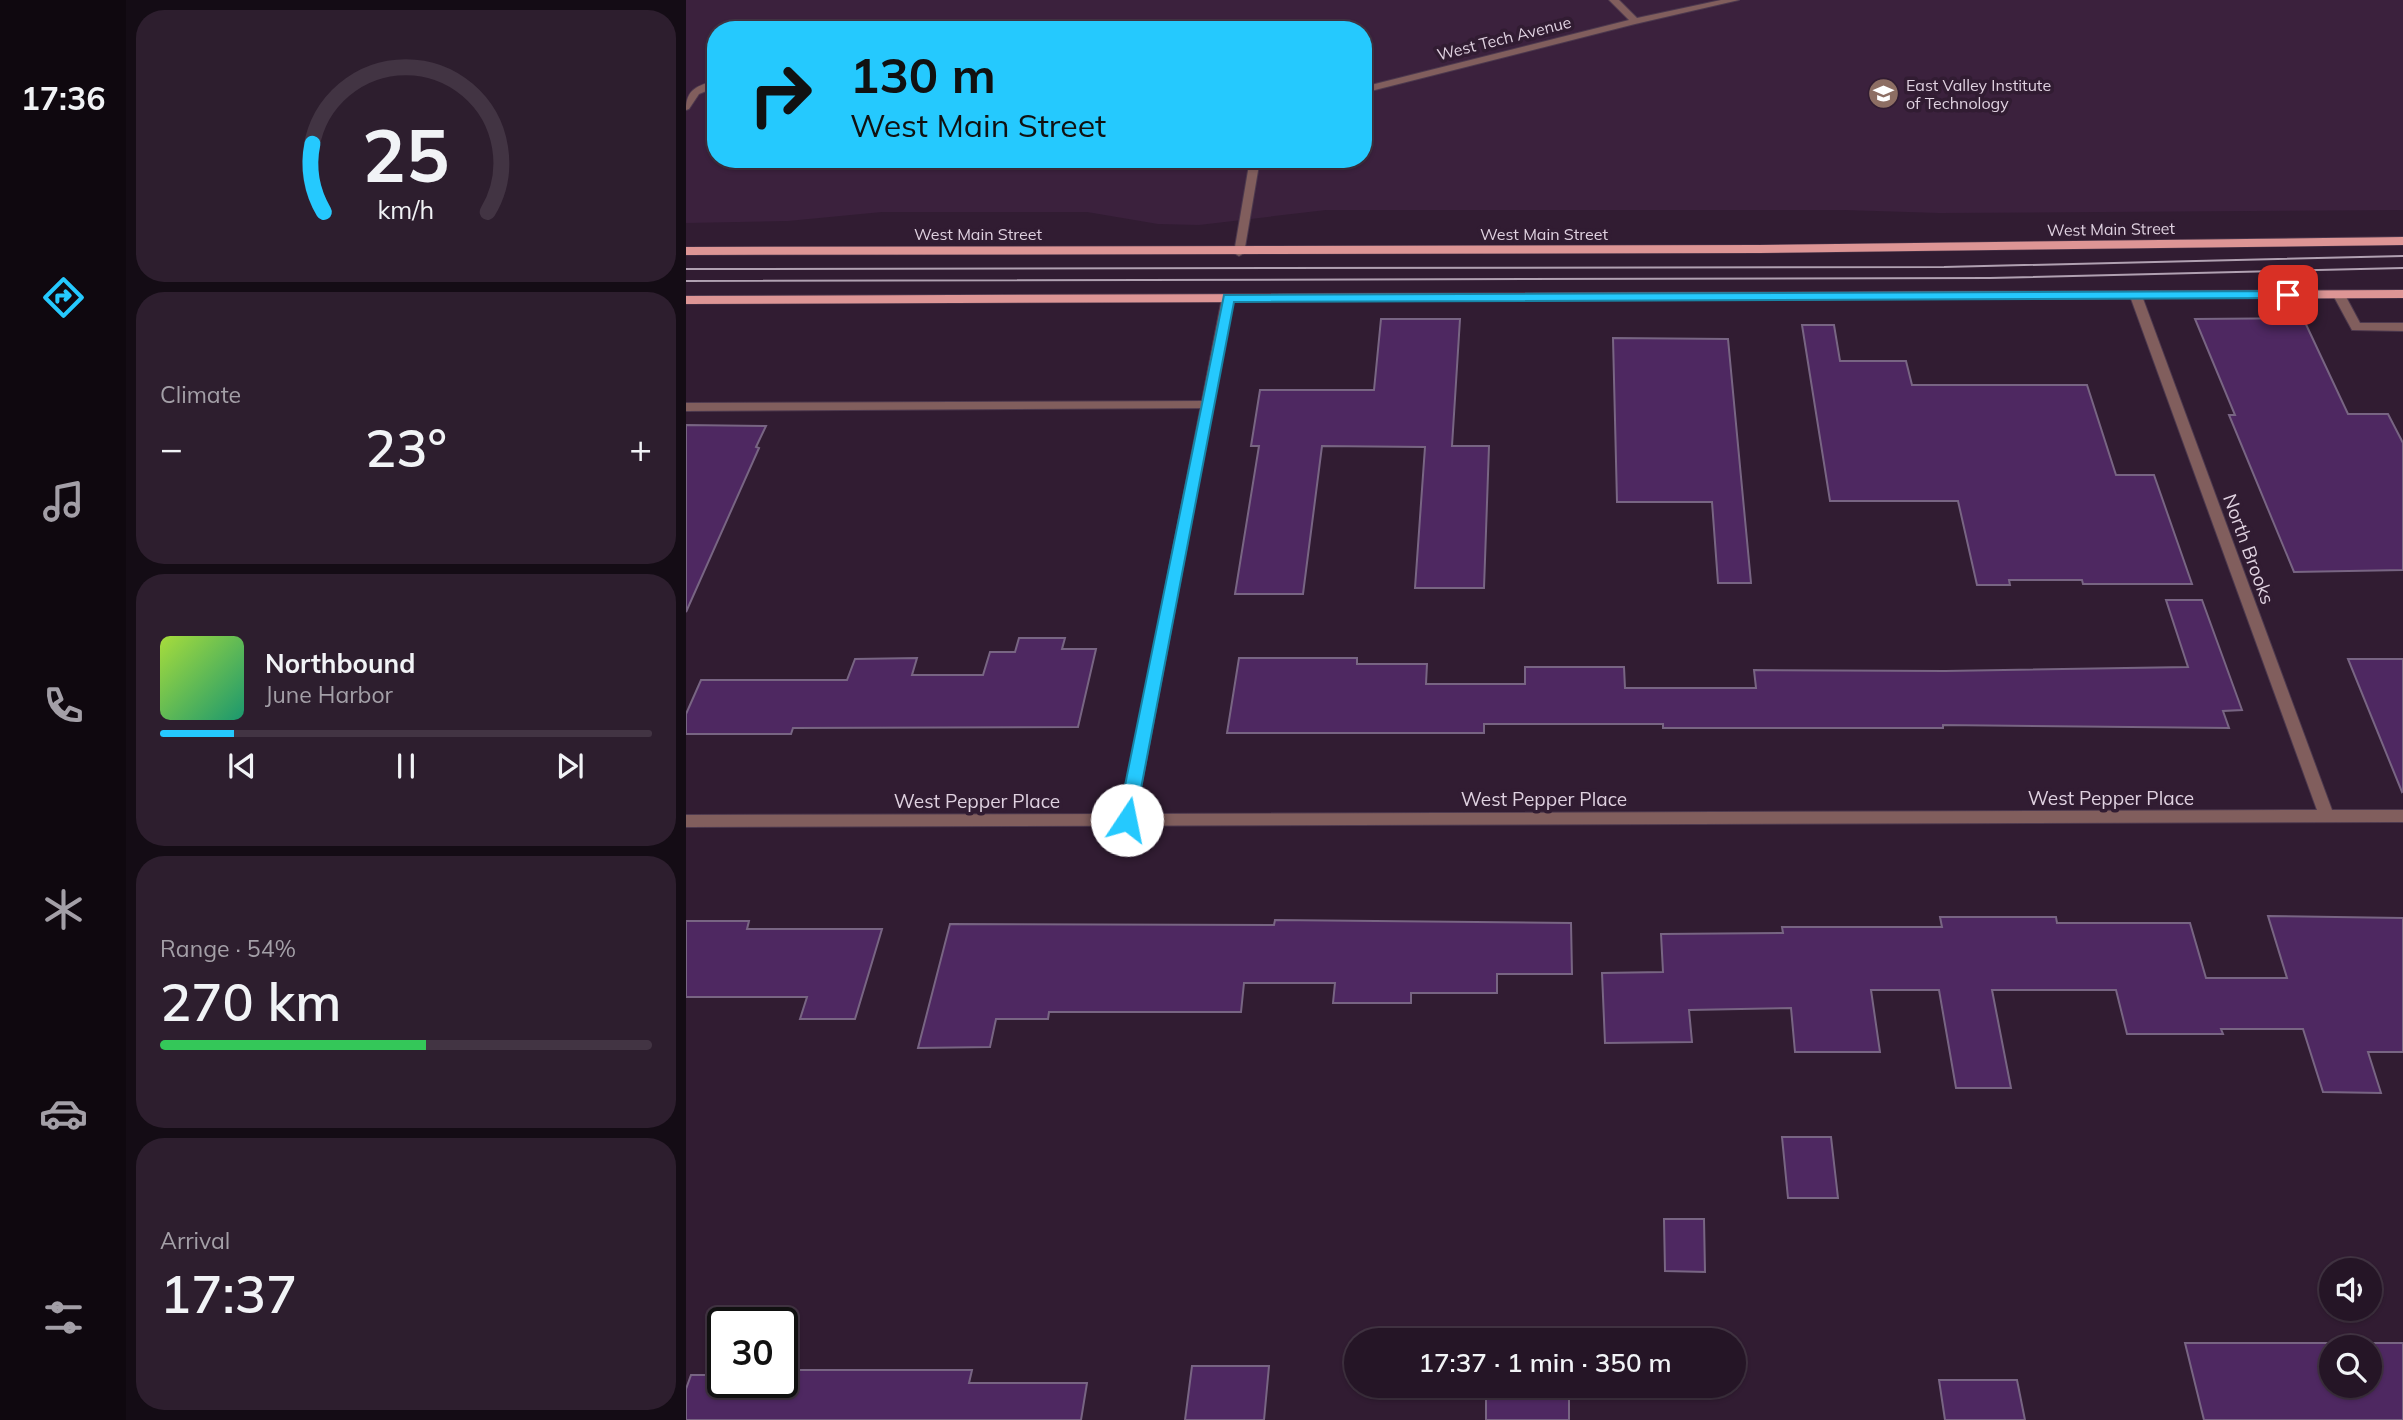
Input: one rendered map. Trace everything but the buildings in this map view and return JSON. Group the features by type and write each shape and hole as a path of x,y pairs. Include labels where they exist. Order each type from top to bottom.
{"main road":[{"name":"West Main Street","path":"686,251 1239,253 1918,250 2403,241"},
{"path":"686,300 2403,295"}],"street":[{"path":"1614,0 1635,21"},
{"name":"West Tech Avenue","path":"1372,88 1635,21 1734,0"},
{"path":"686,107 695,92 707,87"},
{"path":"1239,253 1253,168"},
{"path":"2339,295 2356,327 2403,327"},
{"name":"North Brooks","path":"2136,296 2327,817"},
{"path":"1127,820 1228,298"},
{"path":"686,407 1207,405"},
{"name":"West Pepper Place","path":"686,821 2403,816"}],"shaded area":[{"name":"East Valley Institute of Technology","path":"686,0 2403,0 2403,210 1939,213 1844,210 1326,210 1199,225 1158,224 1087,212 882,212 788,221 686,223"}],"tram line":[{"path":"686,269 1944,267 2403,256"},
{"path":"686,281 1990,278 2403,268"}],"place":[{"name":"East Valley Institute of Technology","path":"1883,94"}],"route":[{"path":"1127,820 1228,298 2288,295"}]}
